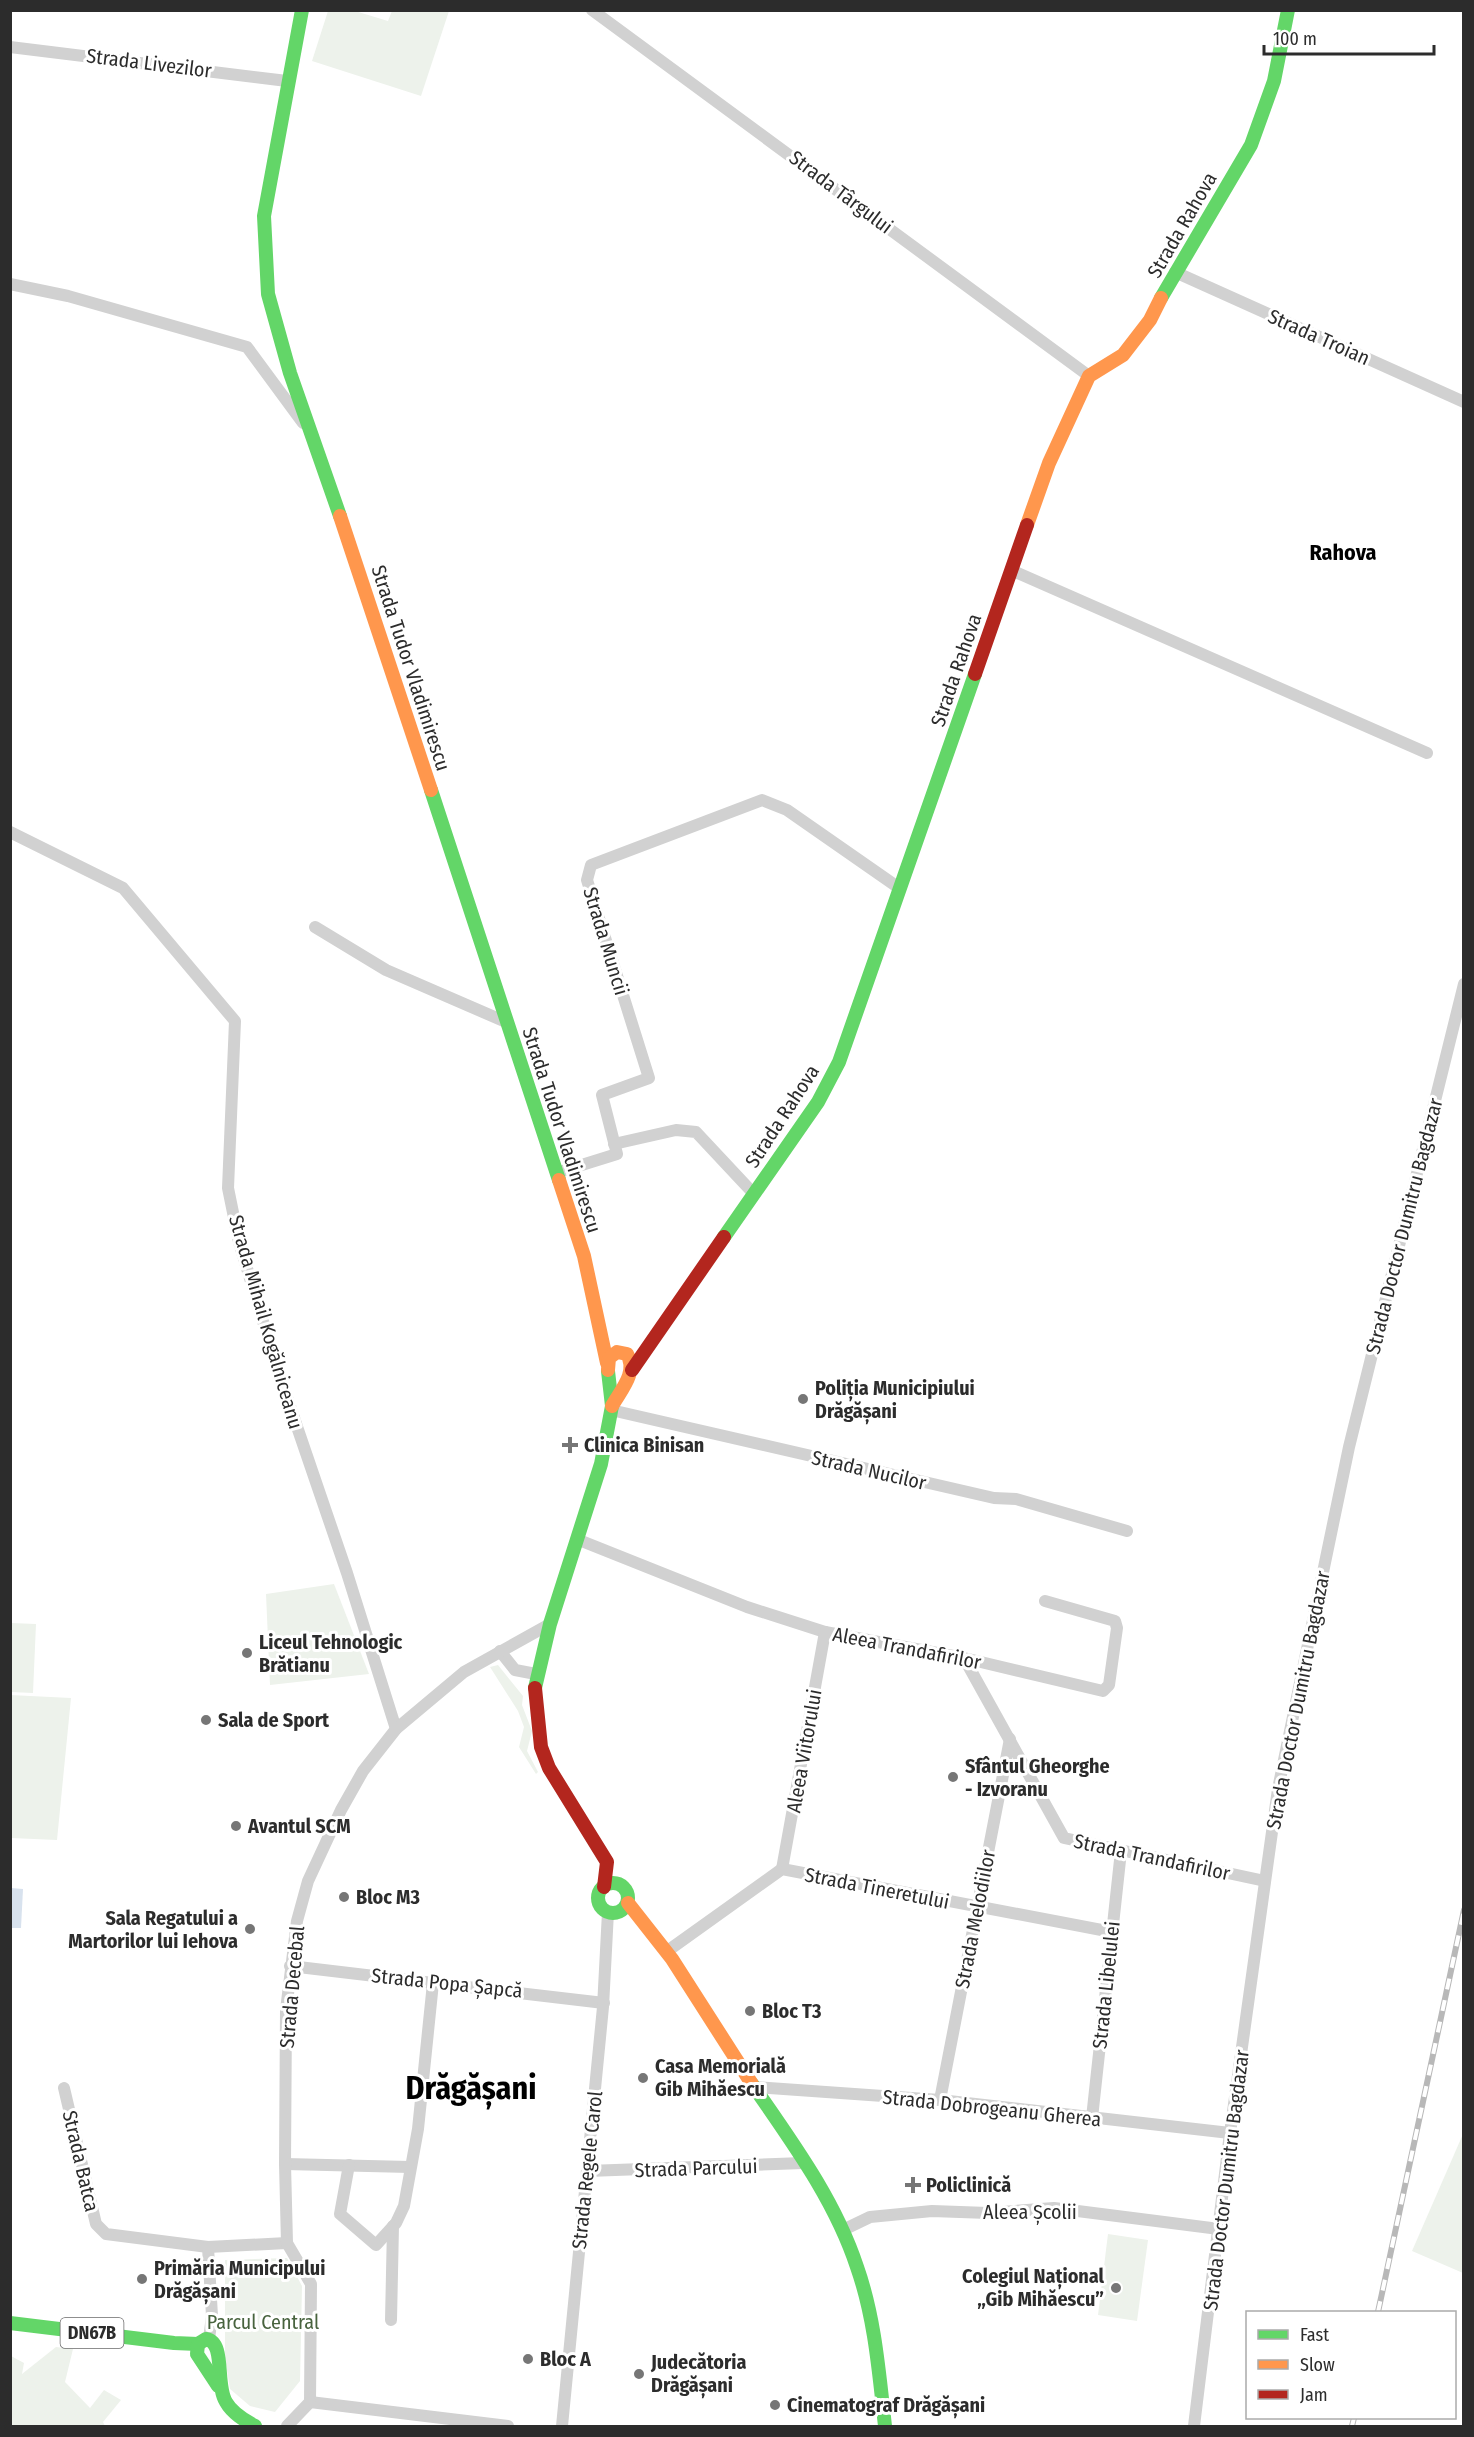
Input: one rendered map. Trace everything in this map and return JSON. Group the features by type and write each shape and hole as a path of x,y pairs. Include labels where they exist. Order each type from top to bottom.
{"main road":[{"name":"Strada Tudor Vladimirescu","path":"302,10 268,183 264,216 264,256 268,294 312,436 395,675 584,1256 602,1329 612,1408"},
{"name":"Strada Rahova","path":"630,1372 818,1102 839,1062 1049,464 1089,376 1123,355 1150,320 1175,272 1251,145 1274,81 1288,10"},
{"name":"Strada Tudor Vladimirescu","path":"602,1329 625,1353"},
{"path":"625,1353 632,1362 630,1372 615,1377 608,1367 612,1354 625,1353 651,1343"},
{"name":"Strada Tudor Vladimirescu","path":"630,1372 612,1408 601,1464 536,1674 536,1720 549,1768 628,1893 628,1903 644,1920 666,1952 803,2163 843,2230 858,2270 871,2328 885,2427"},
{"path":"604,1887 607,1862"},
{"path":"621,1885 612,1883 604,1887 599,1894 599,1903 608,1912 618,1913 628,1903"},
{"name":"DN67B","path":"10,2323 174,2343 202,2350"},
{"path":"221,2390 217,2344 202,2350 221,2390 231,2411 255,2427"}],"street":[{"name":"Strada Târgului","path":"592,10 1089,376"},
{"name":"Strada Livezilor","path":"10,47 287,81"},
{"name":"Strada Troian","path":"1175,272 1464,402"},
{"path":"10,284 79,299 247,347 312,436"},
{"path":"1011,570 1427,753"},
{"name":"Strada Muncii","path":"614,1144 602,1095 649,1078 587,879 591,865 762,801 787,810 899,888"},
{"name":"Strada Mihail Kogălniceanu","path":"10,832 123,888 235,1021 228,1188 238,1242 396,1729"},
{"path":"315,927 386,970 506,1022"},
{"name":"Strada Doctor Dumitru Bagdazar","path":"1194,2427 1230,2133 1278,1789 1349,1447 1464,984"},
{"path":"556,1173 617,1154 614,1144 676,1130 696,1132 754,1194"},
{"name":"Strada Nucilor","path":"612,1408 994,1498 1016,1499 1127,1531"},
{"name":"Aleea Trandafirilor","path":"579,1540 747,1607 825,1632 964,1658 1103,1691 1109,1685 1118,1628 1115,1621 1045,1601"},
{"name":"Strada Decebal","path":"287,2243 286,2010 297,1921 314,1864 363,1771 396,1729 450,1682 550,1624"},
{"name":"Aleea Viitorului","path":"782,1869 825,1632"},
{"path":"500,1651 515,1670 536,1674"},
{"name":"Strada Trandafirilor","path":"964,1658 1064,1838 1265,1881"},
{"name":"Strada Melodiilor","path":"940,2100 1010,1739"},
{"name":"Strada Libelulei","path":"1092,2118 1121,1851"},
{"name":"Strada Tineretului","path":"666,1952 782,1869 1112,1932"},
{"name":"Strada Regele Carol","path":"562,2427 604,2002 608,1912"},
{"name":"Strada Popa Șapcă","path":"290,1966 604,2002"},
{"path":"349,2165 340,2214 376,2245 393,2226 404,2206 418,2129 433,1983"},
{"name":"Strada Dobrogeanu Gherea","path":"754,2087 940,2100 1230,2133"},
{"name":"Strada Batca","path":"64,2088 96,2224 101,2231 106,2234 208,2247"},
{"name":"Strada Parcului","path":"588,2171 803,2163"},
{"path":"285,2164 411,2167"},
{"name":"Aleea Școlii","path":"843,2230 870,2217 932,2211 1021,2212 1054,2208 1219,2229"},
{"path":"391,2320 393,2226"},
{"path":"202,2350 212,2316 208,2247 287,2243 311,2284 310,2402 287,2427"},
{"path":"310,2402 508,2427"}],"green space":[{"path":"328,11 355,11 388,21 392,11 449,11 421,96 312,61"},
{"path":"334,1584 369,1674 270,1685 266,1594"},
{"path":"11,1623 36,1624 33,1693 11,1692"},
{"path":"498,1665 523,1696 522,1705 532,1731 527,1751 538,1772 536,1774 519,1747 524,1727 518,1711 490,1667"},
{"path":"10,1695 71,1698 57,1840 11,1838"},
{"path":"1463,2134 1464,2273 1412,2251"},
{"path":"1108,2234 1148,2240 1137,2321 1098,2315"},
{"name":"Parcul Central","path":"287,2258 302,2286 300,2381 275,2412 250,2406 230,2389 225,2358 225,2260"},
{"path":"56,2347 73,2349 65,2382 90,2408 104,2390 121,2400 103,2422 105,2426 11,2426 11,2356 24,2363 22,2374"}],"shaded area":[{"path":"11,1888 23,1889 21,1928 11,1928"}],"railway":[{"path":"1378,2311 1464,1910"},
{"path":"1352,2426 1354,2419"}],"traffic: fast":[{"path":"302,10 264,216 268,294 290,373 340,516"},
{"path":"1161,298 1251,145 1274,81 1288,10"},
{"path":"724,1237 818,1102 839,1062 975,674"},
{"path":"431,790 559,1180"},
{"path":"535,1688 550,1624 601,1464 612,1406 608,1371"},
{"path":"613,1883 624,1887 628,1898 624,1909 613,1913 602,1909 598,1898 602,1887 613,1883"},
{"path":"752,2084 825,2195 848,2242 868,2306 885,2426"},
{"path":"10,2323 174,2343 198,2344 206,2339 216,2348 221,2385 226,2402 235,2413 255,2426"},
{"path":"198,2344 197,2354 218,2386"}],"traffic: slow":[{"path":"1027,525 1049,463 1089,376 1123,355 1150,320 1161,298"},
{"path":"340,516 431,790"},
{"path":"559,1180 584,1256 607,1363"},
{"path":"608,1370 609,1358 617,1352 627,1354 631,1367 629,1374 612,1406"},
{"path":"628,1903 672,1959 752,2084"}],"traffic: jam":[{"path":"975,674 1027,525"},
{"path":"632,1370 724,1237"},
{"path":"535,1688 541,1747 549,1768 607,1862 604,1887"}],"place":[{"name":"Poliția Municipiului Drăgășani","path":"803,1399"},
{"name":"Clinica Binisan","path":"570,1445"},
{"name":"Liceul Tehnologic Brătianu","path":"247,1653"},
{"name":"Sala de Sport","path":"206,1720"},
{"name":"Sfântul Gheorghe - Izvoranu","path":"953,1777"},
{"name":"Avantul SCM","path":"236,1826"},
{"name":"Bloc M3","path":"344,1897"},
{"name":"Sala Regatului a Martorilor lui Iehova","path":"250,1929"},
{"name":"Bloc T3","path":"750,2011"},
{"name":"Casa Memorială Gib Mihăescu","path":"643,2078"},
{"name":"Policlinică","path":"913,2185"},
{"name":"Primăria Municipului Drăgășani","path":"142,2279"},
{"name":"Colegiul Național „Gib Mihăescu”","path":"1116,2288"},
{"name":"Bloc A","path":"528,2359"},
{"name":"Judecătoria Drăgășani","path":"639,2374"},
{"name":"Cinematograf Drăgășani","path":"775,2405"}],"district":[{"name":"Rahova","path":"1343,552"},
{"name":"Drăgășani","path":"471,2088"}]}
